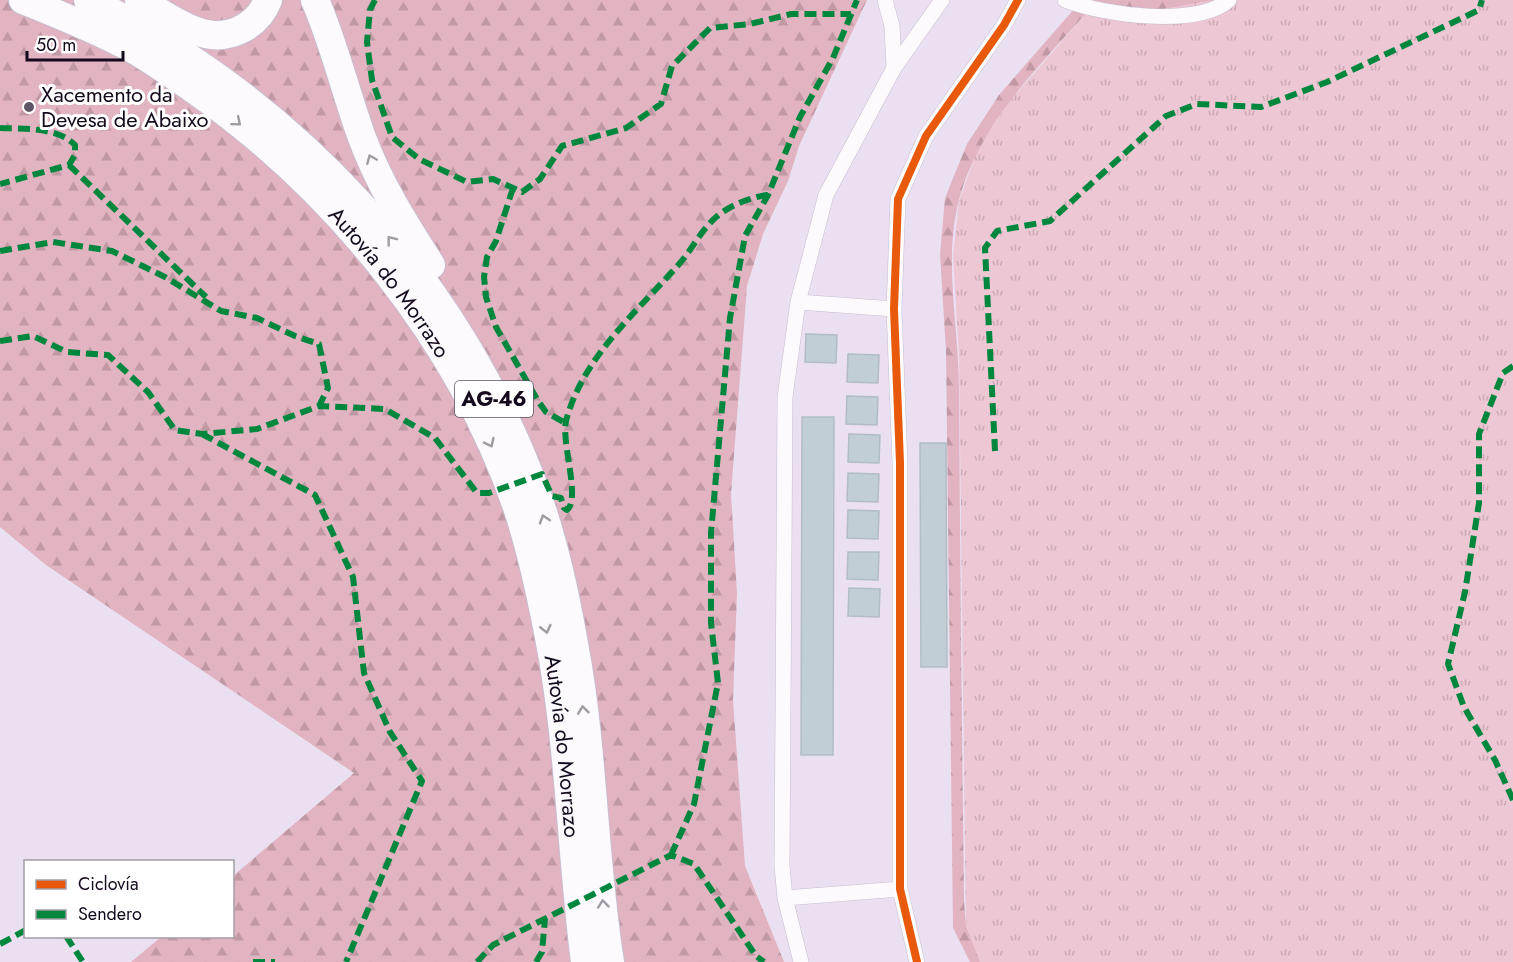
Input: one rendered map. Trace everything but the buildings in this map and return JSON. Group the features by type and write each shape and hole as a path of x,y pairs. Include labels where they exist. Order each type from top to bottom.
{"highway":[{"name":"Autovía do Morrazo","path":"23,0 130,47 222,109 271,150 330,207 383,267 432,336 492,447 517,508 531,561 552,656 562,720 574,876 585,962"},
{"name":"Autovía do Morrazo","path":"88,0 152,34 206,69 263,111 333,175 384,231 444,313 485,382 535,490 553,549 575,647 610,962"},
{"path":"139,0 196,32 218,36 249,26 264,12 268,0"},
{"path":"315,0 327,26 362,136 385,190 465,318 495,376 534,463 535,490"}],"street":[{"path":"885,0 892,26 894,68"},
{"path":"801,962 785,898 782,854 785,397 798,302 826,195 894,68 942,0"},
{"path":"917,962 900,890 900,463 894,309 898,199 926,136 1004,25 1018,0"},
{"path":"1065,0 1085,8 1151,18 1220,8 1229,0"},
{"path":"798,302 894,309"},
{"path":"785,898 900,890"}],"green space":[{"path":"0,0 867,0 799,146 788,181 763,234 747,286 731,494 737,593 733,700 745,866 784,962 131,962 160,938 234,938 234,875 354,773 46,565 0,527"},
{"path":"1082,0 1214,0 1158,10 1095,3 1015,94 982,144 959,200 954,223 952,270 959,389 964,901 966,926 980,962 970,962 953,928 946,351 940,254 945,198 967,144 999,95"},
{"path":"1214,0 1513,0 1513,962 980,962 966,926 959,355 953,256 959,201 978,148 1010,101 1095,3"}],"marked path":[{"path":"375,0 370,10 367,42 372,80 392,137 419,159 467,182 493,179 522,192 540,179 562,146 626,128 661,104 672,66 710,28 750,24 791,14 851,14"},
{"path":"671,855 694,804 718,683 711,623 711,533 730,318 745,236 768,195 800,117 833,58 857,0"},
{"path":"995,451 985,248 997,231 1050,221 1166,116 1197,104 1261,107 1327,82 1479,10 1482,0"},
{"path":"0,128 50,132 68,139 75,145 75,155 69,165 0,184"},
{"path":"69,165 206,297"},
{"path":"513,188 496,241 487,257 484,277 486,297 496,327 538,401 546,412 565,423"},
{"path":"0,341 33,336 67,352 108,355 148,392 175,430 202,434 257,429 319,406 385,409 435,438 477,493 489,493 542,474 552,496 561,498 567,510 571,504 572,483 566,442 566,421 574,398 598,355 680,263 714,219 740,203 768,195"},
{"path":"0,251 53,242 112,251 165,277 221,311 257,318 295,336 319,344 328,388 319,406"},
{"path":"1513,366 1503,373 1479,434 1479,503 1465,592 1448,664 1464,707 1495,760 1513,800"},
{"path":"202,434 315,495 353,577 364,673 390,732 422,781 346,962"},
{"path":"477,962 493,945 671,855 694,864 756,956 764,962"},
{"path":"536,962 542,952 545,919"},
{"path":"0,944 24,931"},
{"path":"67,938 83,962"},
{"path":"253,962 275,962"}],"cycle path":[{"path":"917,962 900,889 900,463 894,309 898,199 926,136 1004,25 1018,0"}],"place":[{"name":"Xacemento da Devesa de Abaixo","path":"29,107"}]}
